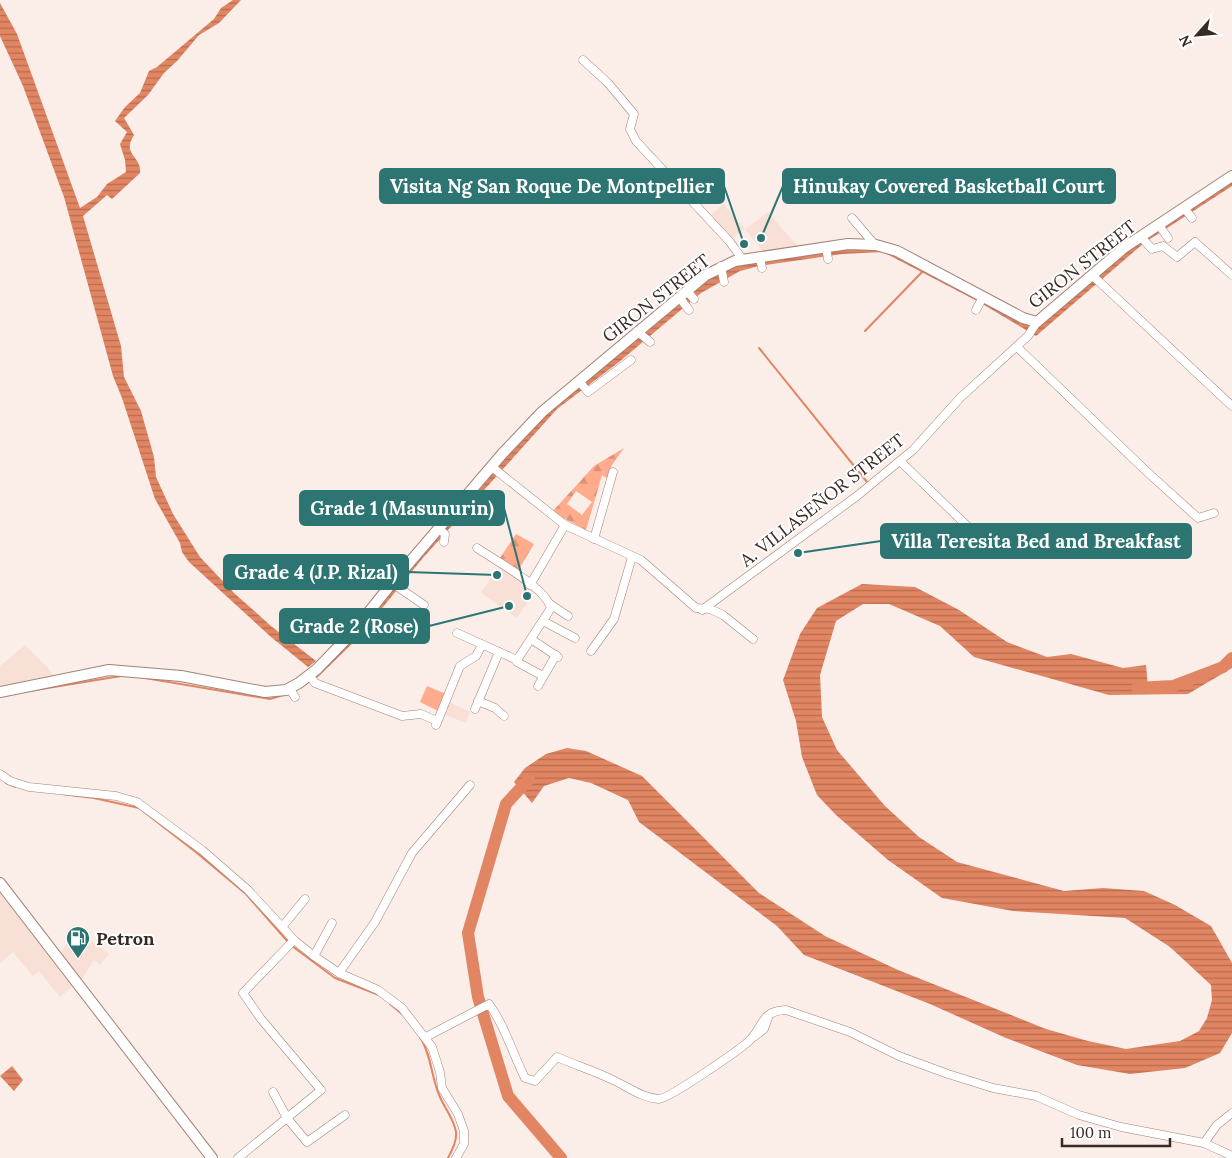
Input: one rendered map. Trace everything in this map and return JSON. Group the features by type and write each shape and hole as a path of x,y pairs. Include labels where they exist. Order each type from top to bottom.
{"street":[{"path":"583,60 608,83 634,114 630,129 634,138 730,242 743,260"},
{"name":"GIRON STREET","path":"289,688 314,675 395,587 442,534 536,418 643,336 686,299 706,275 743,260 761,262 848,244 875,245 908,257 980,303 1032,322 1035,325 1160,226 1232,176"},
{"path":"1185,209 1192,218"},
{"path":"852,218 875,245"},
{"path":"1160,226 1168,238"},
{"path":"1143,239 1152,250 1163,246 1178,257 1195,242 1232,275"},
{"path":"826,248 828,259"},
{"path":"721,268 724,282"},
{"path":"1095,279 1232,406"},
{"name":"A. VILLASEÑOR STREET","path":"702,610 857,496 913,450 961,397 1028,336 1035,325"},
{"path":"1016,347 1058,384 1145,470 1198,518 1214,512"},
{"path":"581,383 588,392 631,360"},
{"path":"900,461 991,548"},
{"path":"496,469 565,525 640,560 696,608 702,610 710,609 723,615 753,639"},
{"path":"594,539 613,472"},
{"path":"530,585 565,525"},
{"path":"457,633 517,660 551,608 549,600 477,548"},
{"path":"591,650 614,619 632,557"},
{"path":"395,587 424,605"},
{"path":"550,604 568,616"},
{"path":"543,621 574,638"},
{"path":"531,639 557,656 538,686"},
{"path":"314,675 402,716 421,714 436,723 460,666 476,656 482,644"},
{"path":"475,710 499,652"},
{"path":"517,662 543,676"},
{"path":"0,692 110,670 181,676 265,692 289,688 295,697"},
{"path":"478,701 495,708 504,716"},
{"path":"0,774 10,781 30,788 116,796 137,802 202,850 248,890 293,941 339,973 378,990 402,1008 432,1047 440,1072 442,1088 458,1114 464,1131 464,1144 456,1158"},
{"path":"339,973 375,922 412,853 470,785"},
{"path":"0,883 212,1158"},
{"path":"282,927 305,899"},
{"path":"314,956 332,923"},
{"path":"238,1158 321,1090 242,993 283,949 293,941"},
{"path":"426,1037 489,1004 509,1036 515,1057 525,1078 535,1081 557,1057 612,1079 648,1097 662,1099 707,1071 752,1038 762,1020 768,1018 776,1010 786,1010 850,1032 899,1056 993,1088 1036,1096 1079,1115 1121,1127 1204,1143 1232,1156"},
{"path":"273,1092 287,1118 307,1142 345,1115"},
{"path":"1204,1143 1217,1125 1232,1113"}],"shaded area":[{"path":"233,0 241,0 219,23 199,35 164,73 148,95 124,118 134,135 130,147 140,167 140,173 112,199 107,195 83,216 121,346 124,377 141,411 154,457 156,477 173,514 200,557 234,593 271,626 316,661 308,667 271,637 189,562 155,499 113,376 64,197 23,86 0,36 0,3 17,34 80,208 97,197 107,184 126,172 125,160 120,144 127,132 115,121 125,107 140,93 149,71 157,67 214,19 221,8"},
{"path":"1232,181 1232,186 1144,243 1036,336 979,302 883,252 842,254 759,266 740,271 701,293 619,362 557,409 422,559 357,639 317,678 315,675 403,577 536,422 696,287 731,264 865,247 894,255 1036,327 1139,241"},
{"path":"723,204 745,229 731,239 711,215"},
{"path":"768,212 800,249 764,253 745,229"},
{"path":"499,566 536,590 517,618 481,593"},
{"path":"862,584 915,587 959,610 1007,642 1047,657 1071,654 1123,668 1146,665 1148,687 1193,680 1214,671 1232,658 1232,668 1188,694 1109,695 974,657 940,626 889,604 863,604 836,621 820,675 822,717 837,750 885,806 919,837 957,862 1064,891 1103,888 1144,891 1175,905 1211,926 1232,963 1232,1033 1220,1053 1185,1068 1130,1074 1077,1065 1006,1038 930,1004 804,955 777,926 639,822 628,800 591,783 569,778 544,786 532,803 514,782 525,768 546,754 567,748 586,751 642,776 759,893 825,936 898,970 1046,1029 1126,1049 1180,1041 1199,1031 1207,1018 1212,1000 1211,985 1170,947 1125,918 1013,911 942,898 888,860 836,815 817,795 802,757 796,721 783,680 800,634 817,608"},
{"path":"25,645 48,668 53,676 0,687 0,666"},
{"path":"449,702 470,712 466,723 443,714"},
{"path":"0,891 74,985 60,997 39,971 33,976 13,952 0,963"},
{"path":"76,930 109,954 100,965 94,960 80,982 59,955"},
{"path":"12,1066 23,1080 14,1091 0,1076"}],"green space":[{"path":"624,448 612,465 608,479 602,475 586,530 552,512 594,466","holes":["576,491 592,502 582,515 567,504"]},
{"path":"516,534 534,544 516,574 498,561"},
{"path":"427,686 446,694 438,711 420,702"}],"waterway":[{"path":"865,331 923,271"},
{"path":"759,348 867,482"},
{"path":"1137,688 1173,686 1223,667 1232,658"},
{"path":"29,691 121,676"},
{"path":"145,678 270,699 290,693"},
{"path":"529,779 506,804 468,933 478,997 508,1096 561,1158"},
{"path":"6,783 16,787"},
{"path":"62,794 94,798 139,808 246,894 289,943"},
{"path":"292,946 335,978 379,995"},
{"path":"390,1004 402,1014"},
{"path":"420,1037 427,1052 437,1090 455,1127 456,1139 448,1158"}],"place":[{"name":"Hinukay Covered Basketball Court","path":"761,238"},
{"name":"Visita Ng San Roque De Montpellier","path":"744,244"},
{"name":"Villa Teresita Bed and Breakfast","path":"798,553"},
{"name":"Grade 4 (J.P. Rizal)","path":"497,575"},
{"name":"Grade 1 (Masunurin)","path":"527,596"},
{"name":"Grade 2 (Rose)","path":"509,606"},
{"name":"Petron","path":"78,959"}]}
